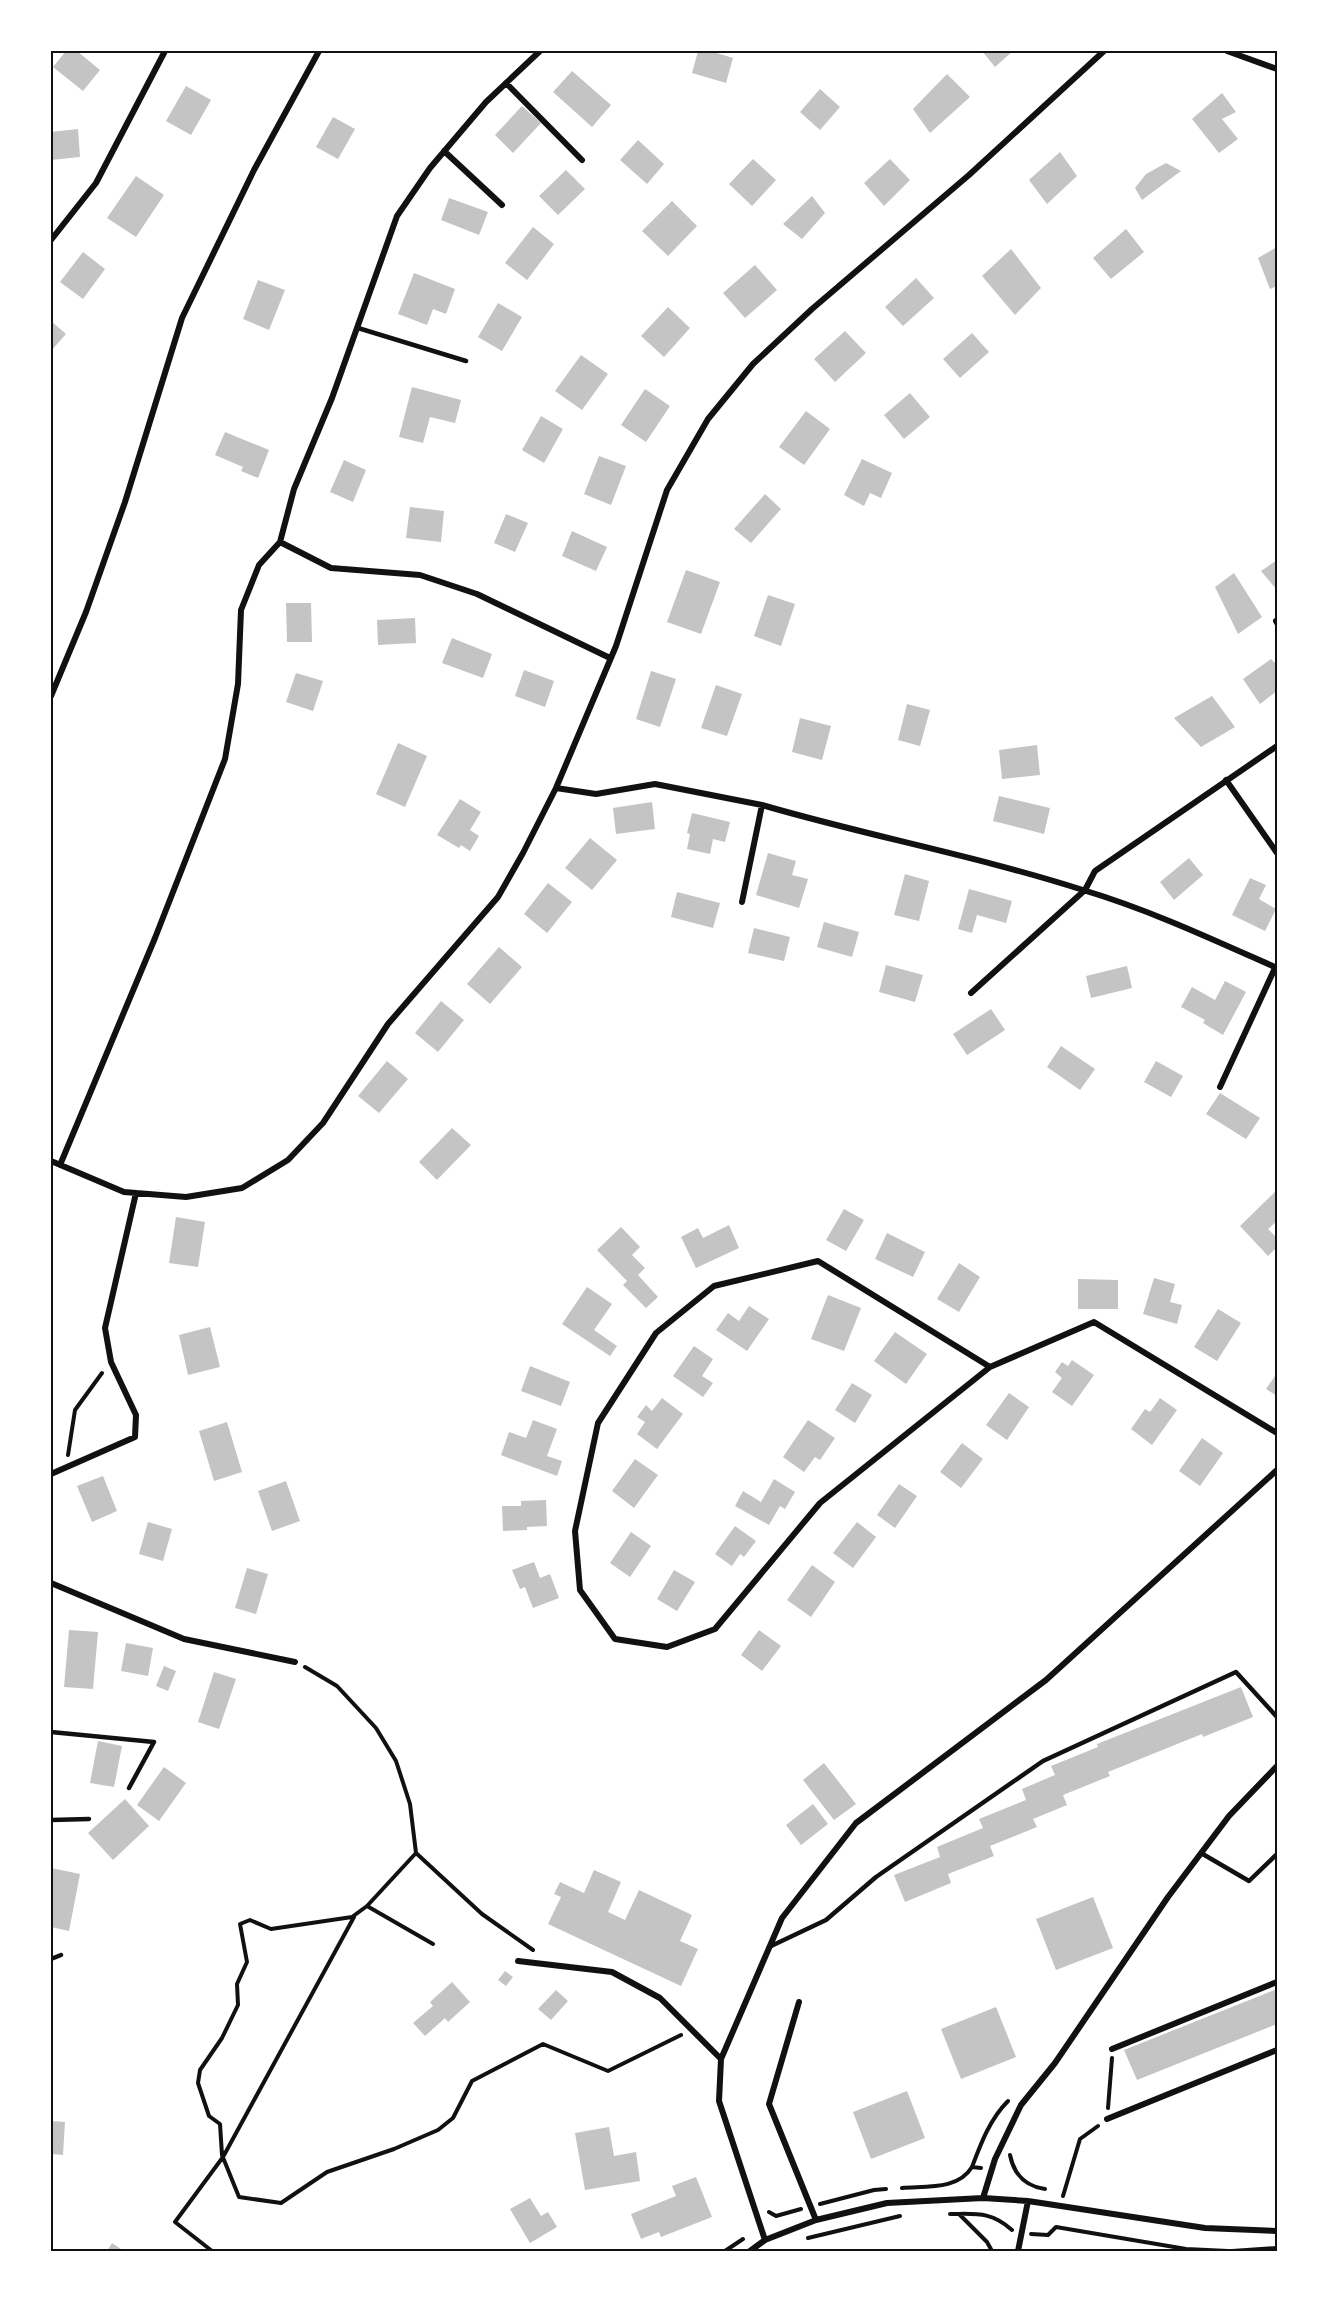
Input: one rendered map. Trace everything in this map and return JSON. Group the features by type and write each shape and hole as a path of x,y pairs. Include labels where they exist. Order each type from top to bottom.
{"street":[{"path":"51,240 96,183 165,51"},
{"path":"51,696 86,612 125,502 182,318 254,170 319,51"},
{"path":"60,1165 155,938 225,759 238,684 242,610 259,565 280,542 294,489 332,398 397,216 430,168 486,102 540,51"},
{"path":"51,1161 124,1192 186,1197 242,1188 288,1160 323,1123 388,1024 498,897 556,788 610,658 667,490 708,419 753,364 829,294 969,175 1104,51"},
{"path":"1227,51 1277,69"},
{"path":"506,83 582,160"},
{"path":"444,151 502,205"},
{"path":"280,542 331,568 420,575 477,594 610,658"},
{"path":"971,993 1085,890 1095,871 1277,746"},
{"path":"1226,780 1277,853"},
{"path":"556,788 596,794 655,784 762,805 831,825 963,855 1085,890 1196,932 1276,968 1220,1087"},
{"path":"742,902 762,805"},
{"path":"51,1474 135,1437 136,1415 111,1362 105,1328 136,1193"},
{"path":"990,1367 818,1262 714,1286 656,1333 598,1423 575,1531 580,1590 615,1639 667,1647 716,1629 820,1503 990,1367 1094,1322 1277,1433"},
{"path":"765,2240 719,2102 721,2059 782,1918 856,1823 1046,1680 1277,1470"},
{"path":"51,1583 184,1639 295,1662"},
{"path":"983,2198 995,2159 1021,2105 1055,2063 1107,1984 1201,1853 1229,1816 1277,1766"},
{"path":"518,1961 612,1972 660,1998 721,2059"},
{"path":"1112,2049 1277,1983"},
{"path":"799,2002 770,2104 816,2220"},
{"path":"1107,2118 1277,2050"},
{"path":"750,2251 765,2240 816,2220 887,2203 983,2198 1028,2201 1205,2228 1277,2231"},
{"path":"1018,2251 1028,2201"}],"lane":[{"path":"358,328 466,361"},
{"path":"769,1947 826,1920 876,1877 1043,1761 1236,1672 1277,1717"},
{"path":"51,1732 154,1742 129,1788"},
{"path":"51,1820 89,1819"},
{"path":"1201,1853 1249,1881 1277,1854"},
{"path":"51,1959 61,1955"}],"path":[{"path":"66,1467 75,1410 111,1362"},
{"path":"295,1662 337,1686 376,1728 396,1761 410,1804 416,1853 482,1914 533,1951"},
{"path":"212,2251 175,2222 223,2157 355,1915 367,1906 416,1853"},
{"path":"367,1906 433,1944"},
{"path":"355,1915 271,1929 250,1920 240,1924 248,1962 237,1984 238,2005 222,2038 200,2070 198,2083 208,2116 220,2124 223,2157 239,2197 281,2203 327,2172 394,2149 438,2130 453,2118 472,2081 543,2044 608,2071 692,2030"},
{"path":"1062,2206 1063,2192 1080,2139 1107,2118 1112,2049"},
{"path":"1010,2151 1014,2171 1023,2181 1033,2187 1072,2194"},
{"path":"766,2206 769,2212 776,2216 874,2190 956,2183 966,2178 972,2167"},
{"path":"948,2214 988,2214 1022,2234 1048,2235 1056,2227 1186,2249 1230,2251 1277,2247"},
{"path":"958,2214 987,2242 992,2251"},
{"path":"801,2240 907,2215"},
{"path":"726,2251 746,2237"}],"building":[{"path":"66,51 77,51 100,70 83,91 53,67"},
{"path":"698,51 710,51 733,58 726,83 692,73"},
{"path":"982,51 1013,51 995,67"},
{"path":"572,71 611,105 592,127 553,92"},
{"path":"947,74 970,97 930,133 913,109"},
{"path":"186,86 211,100 191,135 166,121"},
{"path":"820,89 840,107 820,130 800,112"},
{"path":"1222,93 1236,112 1222,119 1238,139 1219,153 1192,119"},
{"path":"522,106 541,123 513,153 495,135"},
{"path":"333,117 355,129 338,159 316,147"},
{"path":"78,129 80,157 51,160 51,132"},
{"path":"638,140 664,164 647,184 620,160"},
{"path":"1060,152 1077,176 1047,204 1029,180"},
{"path":"753,159 776,180 752,206 729,184"},
{"path":"890,159 910,180 884,206 864,183"},
{"path":"1166,163 1181,171 1142,200 1135,188 1146,174"},
{"path":"566,170 585,189 558,215 539,196"},
{"path":"136,176 164,195 136,237 107,218"},
{"path":"812,196 825,213 802,239 783,224"},
{"path":"449,198 488,212 479,235 441,220"},
{"path":"672,201 697,226 668,256 642,231"},
{"path":"533,227 554,244 527,280 505,263"},
{"path":"1126,229 1144,252 1111,279 1093,258"},
{"path":"1277,247 1277,286 1270,289 1258,258"},
{"path":"1011,249 1041,288 1015,315 982,276"},
{"path":"83,252 105,269 83,299 60,282"},
{"path":"755,265 777,290 745,318 723,293"},
{"path":"414,273 455,289 446,314 433,309 427,325 398,314"},
{"path":"916,278 934,298 903,326 885,307"},
{"path":"258,280 285,290 269,330 243,319"},
{"path":"498,303 522,317 502,351 478,337"},
{"path":"668,307 690,328 664,357 641,336"},
{"path":"51,321 66,334 51,351"},
{"path":"845,331 866,353 835,382 814,359"},
{"path":"972,333 989,352 960,378 943,359"},
{"path":"581,355 608,374 582,410 555,391"},
{"path":"412,387 461,400 455,423 430,417 423,443 399,437"},
{"path":"645,389 670,406 646,442 621,425"},
{"path":"910,393 930,417 904,439 884,415"},
{"path":"806,411 830,429 804,465 779,447"},
{"path":"541,416 563,429 544,463 522,450"},
{"path":"225,432 269,450 258,478 241,471 243,467 215,455"},
{"path":"599,456 626,466 611,505 584,494"},
{"path":"862,459 892,473 881,498 870,493 864,506 844,495"},
{"path":"344,460 366,470 353,502 330,492"},
{"path":"765,494 781,509 751,543 734,529"},
{"path":"410,507 444,511 441,542 406,538"},
{"path":"506,514 528,523 515,552 494,543"},
{"path":"572,531 607,547 596,571 562,556"},
{"path":"1277,560 1277,590 1261,571"},
{"path":"686,570 720,582 701,634 667,622"},
{"path":"1234,573 1262,617 1238,634 1215,587"},
{"path":"768,595 795,604 781,646 754,636"},
{"path":"286,603 311,603 312,642 287,642"},
{"path":"415,618 416,643 378,645 377,620"},
{"path":"452,638 492,654 483,678 442,663"},
{"path":"1271,659 1277,665 1277,691 1260,704 1243,679"},
{"path":"524,670 554,681 545,707 515,696"},
{"path":"651,671 676,679 660,727 636,719"},
{"path":"296,673 323,681 313,711 286,702"},
{"path":"716,685 742,694 727,736 701,728"},
{"path":"1212,696 1235,727 1201,747 1174,718"},
{"path":"907,704 930,710 920,746 898,740"},
{"path":"800,718 831,726 822,760 792,752"},
{"path":"398,743 427,756 405,807 376,794"},
{"path":"1037,745 1040,775 1002,779 999,750"},
{"path":"999,796 1050,808 1044,834 993,821"},
{"path":"460,799 481,812 470,830 479,836 470,851 461,845 459,848 437,835"},
{"path":"652,802 655,829 616,834 613,808"},
{"path":"692,813 730,822 725,842 713,839 710,854 687,849 690,834 687,833"},
{"path":"590,838 617,860 592,890 565,868"},
{"path":"768,853 796,861 792,875 808,879 799,908 756,895"},
{"path":"1189,858 1203,875 1174,900 1160,882"},
{"path":"905,874 929,881 919,921 894,915"},
{"path":"1250,878 1266,885 1259,899 1276,909 1265,931 1232,915"},
{"path":"548,883 572,902 547,933 524,914"},
{"path":"969,889 1012,901 1006,923 977,915 972,933 958,929"},
{"path":"677,892 720,903 713,928 671,917"},
{"path":"824,922 859,932 852,957 817,947"},
{"path":"754,928 790,937 784,961 748,953"},
{"path":"499,947 522,967 490,1004 467,984"},
{"path":"886,965 923,975 915,1002 879,992"},
{"path":"1127,966 1132,988 1091,998 1086,976"},
{"path":"1225,981 1246,992 1223,1035 1203,1023 1205,1020 1181,1007 1192,987 1215,1000"},
{"path":"441,1001 464,1020 438,1052 415,1033"},
{"path":"991,1009 1005,1030 967,1055 953,1034"},
{"path":"1061,1046 1095,1069 1080,1090 1047,1067"},
{"path":"387,1061 408,1079 379,1113 358,1096"},
{"path":"1156,1061 1183,1076 1171,1097 1144,1082"},
{"path":"1220,1093 1260,1118 1246,1139 1206,1114"},
{"path":"452,1128 471,1145 437,1180 419,1162"},
{"path":"1277,1190 1277,1221 1268,1229 1277,1238 1277,1247 1268,1256 1240,1226"},
{"path":"844,1209 864,1220 846,1251 826,1240"},
{"path":"176,1217 205,1222 198,1267 169,1263"},
{"path":"729,1225 739,1248 696,1268 681,1237 698,1228 703,1238"},
{"path":"621,1227 640,1247 632,1255 645,1268 638,1275 658,1297 646,1308 623,1285 627,1281 597,1250"},
{"path":"887,1233 925,1252 913,1277 875,1259"},
{"path":"959,1263 980,1277 959,1312 937,1299"},
{"path":"1154,1278 1175,1284 1170,1302 1182,1305 1177,1324 1143,1314"},
{"path":"1078,1279 1118,1280 1118,1309 1078,1309"},
{"path":"587,1287 612,1304 594,1330 617,1346 610,1356 562,1324"},
{"path":"828,1295 861,1308 844,1351 811,1339"},
{"path":"749,1306 769,1319 747,1351 716,1330 728,1313 739,1321"},
{"path":"1218,1309 1241,1323 1217,1361 1194,1347"},
{"path":"210,1327 220,1367 188,1375 179,1335"},
{"path":"895,1332 927,1354 906,1384 874,1361"},
{"path":"694,1346 713,1359 702,1376 713,1383 703,1397 673,1376"},
{"path":"1072,1360 1094,1375 1072,1406 1052,1392 1062,1378 1055,1372 1062,1362 1068,1366"},
{"path":"530,1366 570,1382 561,1406 521,1391"},
{"path":"1277,1373 1277,1396 1266,1389"},
{"path":"852,1383 872,1395 855,1423 835,1410"},
{"path":"1009,1393 1029,1407 1007,1440 986,1425"},
{"path":"662,1398 683,1414 657,1449 637,1434 645,1422 637,1417 646,1405 652,1411"},
{"path":"1160,1398 1177,1410 1152,1445 1131,1429 1145,1409 1150,1412"},
{"path":"533,1420 557,1429 547,1456 562,1461 557,1476 501,1455 509,1432 526,1438"},
{"path":"808,1420 835,1438 820,1460 815,1457 804,1472 783,1457"},
{"path":"227,1422 242,1472 214,1481 199,1431"},
{"path":"1202,1438 1223,1453 1200,1486 1179,1471"},
{"path":"962,1443 983,1459 961,1488 940,1472"},
{"path":"635,1459 658,1475 634,1508 612,1491"},
{"path":"103,1476 117,1511 92,1522 77,1486"},
{"path":"774,1479 795,1492 785,1509 780,1506 769,1525 735,1506 743,1491 761,1502"},
{"path":"286,1481 300,1521 272,1531 258,1491"},
{"path":"899,1484 917,1496 895,1528 877,1515"},
{"path":"546,1500 547,1526 503,1531 502,1506 521,1506 521,1501"},
{"path":"148,1522 172,1529 163,1561 139,1554"},
{"path":"857,1522 876,1537 853,1568 833,1553"},
{"path":"735,1526 756,1541 744,1557 740,1554 732,1566 715,1554"},
{"path":"631,1532 651,1546 630,1577 610,1563"},
{"path":"534,1562 540,1578 550,1574 559,1598 533,1608 525,1587 520,1589 512,1570"},
{"path":"812,1565 835,1582 811,1617 787,1600"},
{"path":"247,1568 268,1574 256,1614 235,1608"},
{"path":"674,1570 695,1582 677,1611 657,1599"},
{"path":"69,1630 98,1632 93,1689 64,1687"},
{"path":"759,1630 781,1646 762,1671 741,1655"},
{"path":"126,1643 153,1648 148,1676 121,1671"},
{"path":"164,1666 176,1671 168,1691 156,1686"},
{"path":"214,1672 236,1679 219,1729 198,1722"},
{"path":"1241,1687 1253,1717 1203,1737 1202,1734 1108,1772 1110,1776 1063,1795 1067,1805 1033,1819 1037,1827 990,1846 994,1856 948,1874 951,1883 905,1902 894,1875 940,1857 937,1847 983,1828 979,1819 1026,1800 1022,1789 1055,1775 1051,1766 1098,1747 1097,1744"},
{"path":"98,1741 122,1746 114,1787 90,1783"},
{"path":"824,1763 856,1804 834,1820 803,1780"},
{"path":"164,1767 186,1783 159,1821 137,1805"},
{"path":"125,1799 149,1826 113,1860 88,1833"},
{"path":"813,1804 828,1824 801,1845 786,1825"},
{"path":"51,1868 80,1874 69,1931 51,1927"},
{"path":"594,1870 621,1882 608,1912 625,1920 639,1890 692,1915 680,1941 698,1949 681,1986 548,1924 561,1897 554,1894 560,1882 584,1893"},
{"path":"1093,1897 1113,1948 1056,1970 1036,1919"},
{"path":"505,1971 513,1977 506,1986 498,1980"},
{"path":"452,1982 470,2002 448,2022 445,2018 425,2036 413,2023 433,2006 430,2002"},
{"path":"1277,1989 1277,2024 1137,2080 1124,2050"},
{"path":"556,1990 568,2001 551,2020 538,2009"},
{"path":"996,2007 1016,2057 961,2079 941,2029"},
{"path":"907,2091 925,2138 871,2159 853,2112"},
{"path":"51,2121 65,2122 63,2155 51,2154"},
{"path":"609,2127 614,2156 636,2152 640,2181 585,2190 575,2133"},
{"path":"696,2177 712,2217 661,2237 659,2232 641,2239 631,2214 676,2196 672,2186"},
{"path":"530,2198 541,2216 548,2212 557,2227 530,2243 510,2209"},
{"path":"112,2243 124,2251 107,2251"}]}
